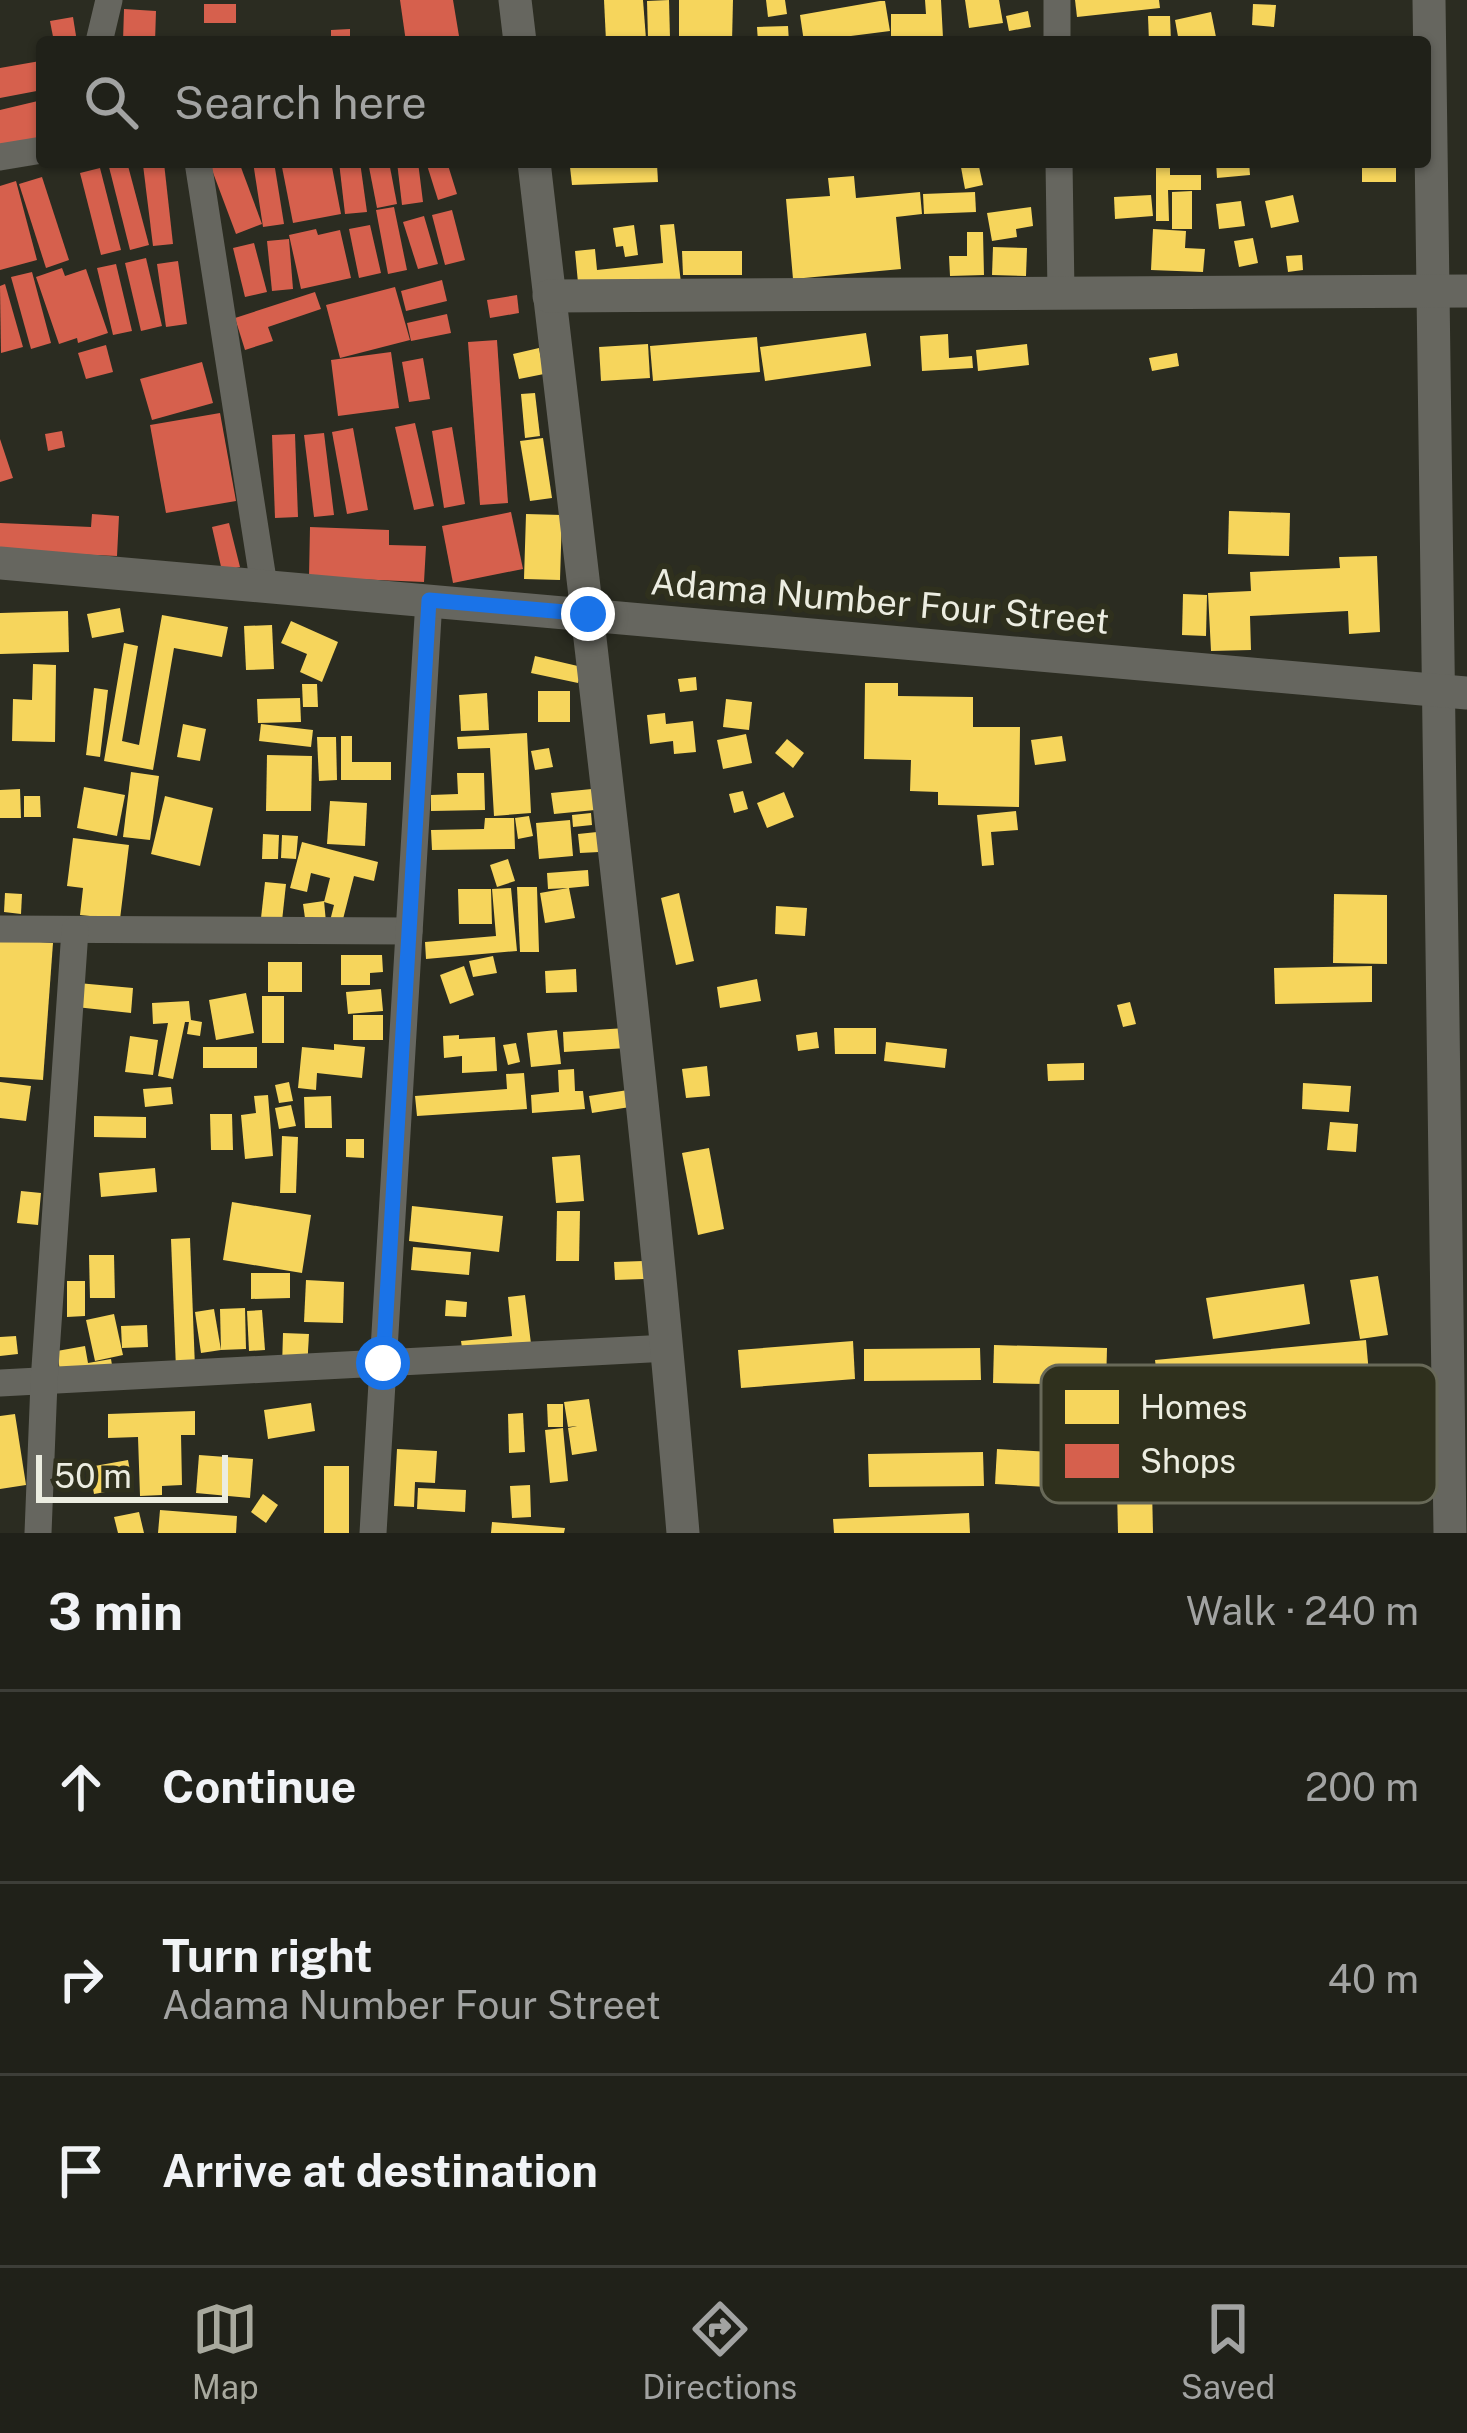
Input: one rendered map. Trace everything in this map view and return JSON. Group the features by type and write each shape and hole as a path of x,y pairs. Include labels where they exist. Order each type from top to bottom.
{"street":[{"path":"100,36 109,0"},
{"path":"515,0 519,36"},
{"path":"1057,0 1058,36"},
{"path":"1430,0 1450,291 1450,1533"},
{"path":"0,157 36,151"},
{"path":"199,168 264,586"},
{"path":"535,168 668,1348 683,1533"},
{"path":"1059,168 1060,293"},
{"path":"549,296 1450,291"},
{"name":"Adama Number Four Street","path":"0,563 1453,692"},
{"path":"373,1533 429,600"},
{"path":"0,929 410,931"},
{"path":"38,1533 75,930"},
{"path":"0,1383 668,1348"}],"building: Homes":[{"path":"604,0 643,0 646,36 606,36"},
{"path":"669,0 670,36 648,36 647,1"},
{"path":"679,0 733,0 732,36 679,36"},
{"path":"766,0 785,0 787,14 768,17"},
{"path":"925,0 941,0 943,36 891,36 891,14 926,14"},
{"path":"965,0 999,0 1003,23 969,28"},
{"path":"1075,0 1159,0 1160,8 1077,17"},
{"path":"885,1 890,31 803,36 800,15"},
{"path":"1253,4 1276,5 1274,27 1252,25"},
{"path":"1028,11 1031,27 1009,31 1006,16"},
{"path":"1211,12 1216,36 1178,36 1175,20"},
{"path":"1148,16 1170,16 1171,36 1149,36"},
{"path":"788,26 789,36 758,36 757,27"},
{"path":"570,168 657,168 658,182 572,185"},
{"path":"961,168 979,168 983,185 965,189"},
{"path":"1156,168 1170,168 1170,175 1201,175 1201,190 1168,190 1169,221 1156,221"},
{"path":"1216,168 1249,168 1250,175 1217,178"},
{"path":"1362,168 1396,168 1396,182 1362,182"},
{"path":"854,176 856,198 920,192 922,214 896,217 901,269 793,279 786,199 830,196 828,178"},
{"path":"1192,191 1192,229 1172,229 1172,192"},
{"path":"975,192 976,212 924,214 923,194"},
{"path":"1151,195 1153,216 1115,219 1114,197"},
{"path":"1293,195 1299,222 1271,228 1265,201"},
{"path":"1241,201 1245,226 1219,229 1216,204"},
{"path":"1031,207 1033,226 1016,229 1017,237 992,241 987,213"},
{"path":"674,224 681,283 579,293 575,251 595,249 597,270 663,263 660,225"},
{"path":"634,225 638,255 625,257 623,246 616,247 613,228"},
{"path":"1153,229 1186,231 1185,248 1205,249 1203,272 1151,270"},
{"path":"967,232 983,232 984,275 950,276 949,256 967,256"},
{"path":"1253,238 1258,263 1239,267 1234,241"},
{"path":"993,247 1027,248 1026,276 992,275"},
{"path":"682,251 742,251 742,275 683,275"},
{"path":"1302,255 1303,270 1288,272 1286,256"},
{"path":"866,333 871,366 765,381 760,347"},
{"path":"948,334 949,358 972,356 973,368 922,371 920,336"},
{"path":"757,337 760,372 653,381 650,346"},
{"path":"648,344 650,378 601,381 599,347"},
{"path":"1027,344 1029,365 978,371 976,350"},
{"path":"539,348 544,374 519,379 513,354"},
{"path":"1177,353 1179,366 1152,371 1149,358"},
{"path":"535,393 540,436 525,438 521,394"},
{"path":"543,438 552,498 530,501 520,441"},
{"path":"1229,511 1290,513 1289,556 1228,554"},
{"path":"526,514 562,515 560,580 524,579"},
{"path":"1377,556 1380,632 1349,634 1348,611 1250,616 1251,650 1211,651 1208,593 1251,591 1250,572 1340,568 1339,557"},
{"path":"1183,594 1207,595 1206,636 1182,635"},
{"path":"120,608 124,632 92,638 87,614"},
{"path":"68,611 69,652 0,654 0,613"},
{"path":"162,615 228,627 222,657 174,648 153,770 104,761 124,643 138,646 122,741 139,745"},
{"path":"291,621 338,642 322,682 300,672 307,654 281,643"},
{"path":"272,625 274,669 246,670 244,626"},
{"path":"535,656 582,667 578,683 531,673"},
{"path":"33,664 56,665 55,742 12,741 13,699 32,700"},
{"path":"696,677 697,690 680,692 678,679"},
{"path":"865,683 898,683 898,696 973,697 973,727 1020,727 1019,807 938,805 938,792 910,791 911,760 864,759"},
{"path":"302,684 317,684 318,707 303,707"},
{"path":"94,688 108,690 100,757 86,755"},
{"path":"538,691 570,691 570,722 538,722"},
{"path":"487,693 489,730 461,731 459,695"},
{"path":"300,698 301,722 258,723 257,699"},
{"path":"726,699 752,702 749,730 723,727"},
{"path":"665,713 666,724 693,721 696,752 674,754 673,741 650,744 647,715"},
{"path":"183,724 206,729 200,761 177,757"},
{"path":"261,724 313,730 311,747 259,741"},
{"path":"527,733 531,813 494,816 490,748 458,749 457,737"},
{"path":"746,734 752,763 723,769 717,740"},
{"path":"341,736 352,736 352,762 391,762 391,780 341,780"},
{"path":"1062,736 1066,761 1035,765 1031,740"},
{"path":"317,737 336,737 337,780 319,781"},
{"path":"787,739 804,753 793,768 775,753"},
{"path":"549,748 553,767 535,770 531,751"},
{"path":"267,755 312,756 311,811 266,811"},
{"path":"131,772 159,776 150,840 123,837"},
{"path":"457,773 484,773 485,810 431,811 431,795 458,794"},
{"path":"84,787 125,795 117,836 77,828"},
{"path":"20,789 21,818 0,818 0,790"},
{"path":"592,789 595,810 554,814 551,793"},
{"path":"743,791 748,809 734,813 729,794"},
{"path":"784,792 794,817 767,828 757,803"},
{"path":"24,796 40,796 41,817 24,817"},
{"path":"165,796 213,808 200,866 151,854"},
{"path":"330,801 367,803 365,846 327,844"},
{"path":"1016,811 1018,830 991,832 994,865 982,866 977,815"},
{"path":"591,813 592,825 573,827 572,815"},
{"path":"529,816 533,836 518,839 515,818"},
{"path":"485,818 514,818 515,849 432,850 431,830 484,829"},
{"path":"570,820 573,856 539,859 536,823"},
{"path":"597,832 599,852 580,853 578,834"},
{"path":"263,834 279,835 278,859 262,859"},
{"path":"282,835 298,836 296,859 281,858"},
{"path":"73,838 129,845 120,919 80,915 83,888 67,886"},
{"path":"302,842 378,862 374,881 354,876 341,927 329,925 334,905 324,902 330,878 311,873 307,892 290,888"},
{"path":"508,859 515,881 497,887 490,865"},
{"path":"588,870 589,886 569,888 575,918 545,923 540,893 568,888 548,889 547,873"},
{"path":"265,882 286,884 282,921 261,918"},
{"path":"517,887 537,887 539,952 520,952"},
{"path":"511,888 517,951 426,959 425,942 496,936 492,889"},
{"path":"458,889 491,889 492,924 459,924"},
{"path":"5,893 22,894 21,914 4,912"},
{"path":"679,893 694,961 676,965 661,898"},
{"path":"1334,894 1387,895 1387,964 1333,963"},
{"path":"324,901 326,922 306,925 303,904"},
{"path":"776,906 807,908 805,936 775,934"},
{"path":"0,939 53,943 43,1080 0,1077"},
{"path":"341,955 382,955 383,972 370,973 370,985 341,985"},
{"path":"493,956 497,973 473,977 469,961"},
{"path":"268,962 302,962 302,992 268,992"},
{"path":"464,966 474,995 450,1004 440,975"},
{"path":"1372,966 1372,1002 1275,1004 1274,968"},
{"path":"576,969 577,992 546,993 545,971"},
{"path":"757,979 761,1001 720,1008 717,987"},
{"path":"78,983 133,988 131,1013 76,1007"},
{"path":"381,989 383,1011 348,1014 346,992"},
{"path":"246,993 254,1033 216,1040 209,1000"},
{"path":"262,996 284,996 284,1043 262,1043"},
{"path":"189,1001 191,1020 202,1022 200,1036 187,1034 189,1022 185,1022 173,1079 158,1076 168,1023 153,1024 152,1003"},
{"path":"1130,1002 1136,1024 1123,1027 1117,1005"},
{"path":"353,1015 383,1015 383,1040 353,1040"},
{"path":"626,1028 627,1048 564,1052 563,1032"},
{"path":"834,1028 876,1028 876,1054 835,1054"},
{"path":"557,1030 561,1064 531,1067 527,1033"},
{"path":"817,1032 819,1048 798,1051 796,1035"},
{"path":"459,1035 459,1039 495,1037 497,1071 462,1073 462,1056 444,1058 443,1036"},
{"path":"130,1036 158,1040 153,1075 125,1072"},
{"path":"886,1042 947,1049 945,1068 884,1061"},
{"path":"516,1043 520,1062 508,1065 503,1045"},
{"path":"334,1044 365,1047 362,1078 317,1073 316,1090 298,1088 302,1047 334,1050"},
{"path":"203,1047 257,1047 257,1068 203,1068"},
{"path":"1084,1063 1084,1080 1048,1081 1047,1064"},
{"path":"707,1066 710,1096 686,1098 682,1069"},
{"path":"574,1069 575,1091 583,1091 585,1109 532,1113 531,1095 559,1092 558,1070"},
{"path":"524,1073 527,1109 417,1116 415,1096 507,1089 506,1074"},
{"path":"0,1082 31,1086 26,1121 0,1118"},
{"path":"289,1082 293,1101 279,1103 275,1085"},
{"path":"1303,1083 1351,1086 1349,1112 1302,1109"},
{"path":"171,1087 173,1104 145,1107 143,1089"},
{"path":"628,1090 630,1107 592,1113 589,1096"},
{"path":"268,1095 273,1156 245,1159 241,1115 256,1113 254,1096"},
{"path":"331,1096 332,1128 305,1128 304,1097"},
{"path":"291,1105 296,1126 279,1129 275,1108"},
{"path":"210,1114 232,1114 233,1150 211,1150"},
{"path":"94,1116 146,1117 146,1138 94,1137"},
{"path":"1330,1122 1358,1124 1356,1152 1327,1150"},
{"path":"282,1136 298,1137 296,1193 280,1193"},
{"path":"346,1139 364,1139 364,1158 346,1157"},
{"path":"709,1148 724,1229 698,1235 682,1153"},
{"path":"580,1155 584,1201 556,1203 552,1157"},
{"path":"155,1168 157,1192 101,1197 99,1173"},
{"path":"21,1191 41,1193 38,1225 17,1223"},
{"path":"232,1202 311,1215 302,1273 223,1260"},
{"path":"412,1206 503,1216 499,1252 409,1241"},
{"path":"557,1211 580,1211 579,1261 556,1261"},
{"path":"190,1238 195,1368 176,1369 171,1239"},
{"path":"413,1247 471,1252 469,1275 411,1270"},
{"path":"89,1255 114,1255 115,1298 90,1298"},
{"path":"643,1261 644,1279 615,1280 614,1262"},
{"path":"251,1273 290,1273 290,1298 251,1299"},
{"path":"1378,1276 1388,1335 1360,1339 1350,1280"},
{"path":"306,1280 344,1282 343,1323 304,1322"},
{"path":"67,1281 85,1281 85,1316 67,1317"},
{"path":"1304,1284 1310,1324 1213,1339 1206,1298"},
{"path":"525,1295 533,1360 465,1368 461,1341 512,1336 508,1297"},
{"path":"446,1300 467,1302 466,1317 445,1316"},
{"path":"245,1308 246,1349 221,1350 220,1309"},
{"path":"214,1309 221,1350 201,1353 195,1312"},
{"path":"262,1310 265,1350 249,1351 247,1311"},
{"path":"114,1314 123,1355 95,1361 86,1320"},
{"path":"147,1325 148,1347 122,1348 121,1326"},
{"path":"283,1333 309,1334 307,1369 282,1367"},
{"path":"16,1336 18,1354 0,1356 0,1337"},
{"path":"1366,1340 1368,1365 1156,1365 1155,1360"},
{"path":"853,1341 855,1379 741,1388 738,1350"},
{"path":"994,1345 1107,1348 1107,1365 1041,1365 1041,1384 993,1383"},
{"path":"85,1346 88,1363 111,1359 113,1371 61,1378 57,1351"},
{"path":"980,1348 981,1380 864,1381 864,1349"},
{"path":"589,1399 597,1451 572,1455 568,1428 577,1426 568,1427 564,1402"},
{"path":"311,1403 315,1431 268,1439 264,1410"},
{"path":"547,1404 563,1404 563,1427 548,1427"},
{"path":"195,1411 195,1435 181,1435 182,1485 162,1486 162,1495 140,1496 138,1437 108,1438 108,1414"},
{"path":"523,1413 525,1452 509,1453 508,1414"},
{"path":"15,1414 26,1485 0,1489 0,1416"},
{"path":"563,1428 568,1481 550,1483 545,1430"},
{"path":"397,1449 437,1451 435,1483 415,1482 414,1507 394,1506"},
{"path":"997,1449 1041,1451 1041,1487 995,1484"},
{"path":"983,1452 984,1486 869,1487 868,1454"},
{"path":"199,1455 253,1459 250,1498 196,1493"},
{"path":"128,1460 133,1487 94,1494 89,1467"},
{"path":"324,1466 349,1466 349,1533 324,1533"},
{"path":"530,1485 531,1517 512,1518 510,1486"},
{"path":"418,1488 466,1490 465,1512 417,1509"},
{"path":"263,1494 278,1505 266,1523 251,1512"},
{"path":"1117,1503 1152,1503 1153,1533 1118,1533"},
{"path":"160,1510 237,1516 236,1533 158,1533"},
{"path":"139,1512 144,1533 118,1533 114,1517"},
{"path":"969,1513 970,1533 834,1533 833,1519"},
{"path":"492,1522 565,1528 564,1533 491,1533"}],"building: Shops":[{"path":"400,0 453,0 459,36 405,36"},
{"path":"204,4 236,4 236,23 204,23"},
{"path":"124,9 156,11 155,36 123,36"},
{"path":"73,17 76,36 53,36 50,21"},
{"path":"350,29 350,36 331,36 331,30"},
{"path":"36,62 36,91 0,98 0,68"},
{"path":"36,101 36,145 0,154 0,110"},
{"path":"100,168 121,250 101,255 80,173"},
{"path":"109,168 129,168 149,245 130,250"},
{"path":"143,168 165,168 173,244 153,246"},
{"path":"211,168 241,168 262,224 236,234"},
{"path":"254,168 275,168 284,224 263,227"},
{"path":"282,168 332,168 341,214 293,223"},
{"path":"340,168 361,168 367,212 345,214"},
{"path":"369,168 390,168 397,204 377,208"},
{"path":"398,168 419,168 423,202 402,205"},
{"path":"428,168 449,168 457,194 438,200"},
{"path":"42,177 69,260 46,268 19,184"},
{"path":"16,181 37,260 0,270 0,186"},
{"path":"394,207 407,270 388,274 376,210"},
{"path":"452,210 465,260 445,265 432,215"},
{"path":"424,216 438,264 418,269 403,222"},
{"path":"370,225 381,273 359,278 349,229"},
{"path":"316,229 318,235 340,230 351,278 301,289 289,235"},
{"path":"289,239 293,289 272,291 267,241"},
{"path":"254,243 267,292 245,297 233,248"},
{"path":"146,258 162,326 141,331 125,263"},
{"path":"178,261 187,324 166,327 157,264"},
{"path":"116,264 132,331 113,335 97,268"},
{"path":"62,268 65,276 86,269 108,333 59,344 36,277"},
{"path":"32,272 51,343 31,349 11,277"},
{"path":"442,280 447,301 406,311 401,291"},
{"path":"5,284 23,347 1,353 0,286"},
{"path":"395,287 410,340 340,358 326,305"},
{"path":"315,292 321,309 268,327 273,341 245,350 235,318"},
{"path":"517,295 519,313 490,318 487,300"},
{"path":"447,314 451,333 411,341 407,323"},
{"path":"497,340 508,503 480,505 468,342"},
{"path":"106,345 113,372 86,379 78,353"},
{"path":"391,352 399,408 338,416 331,360"},
{"path":"423,358 430,399 409,402 402,362"},
{"path":"202,362 213,403 152,420 140,379"},
{"path":"220,413 236,501 166,513 150,425"},
{"path":"415,423 434,506 414,510 395,427"},
{"path":"452,427 465,504 444,508 432,431"},
{"path":"353,428 368,510 347,514 332,432"},
{"path":"62,431 65,447 48,451 45,434"},
{"path":"324,433 334,515 314,517 304,435"},
{"path":"295,434 298,517 275,518 272,435"},
{"path":"0,439 13,478 0,482"},
{"path":"511,512 523,569 453,583 442,526"},
{"path":"92,514 119,516 117,556 0,551 0,523 91,527"},
{"path":"229,523 240,567 222,571 212,527"},
{"path":"310,527 389,530 389,545 426,546 424,582 309,577"}],"route":[{"path":"383,1363 429,600 588,614"}]}
